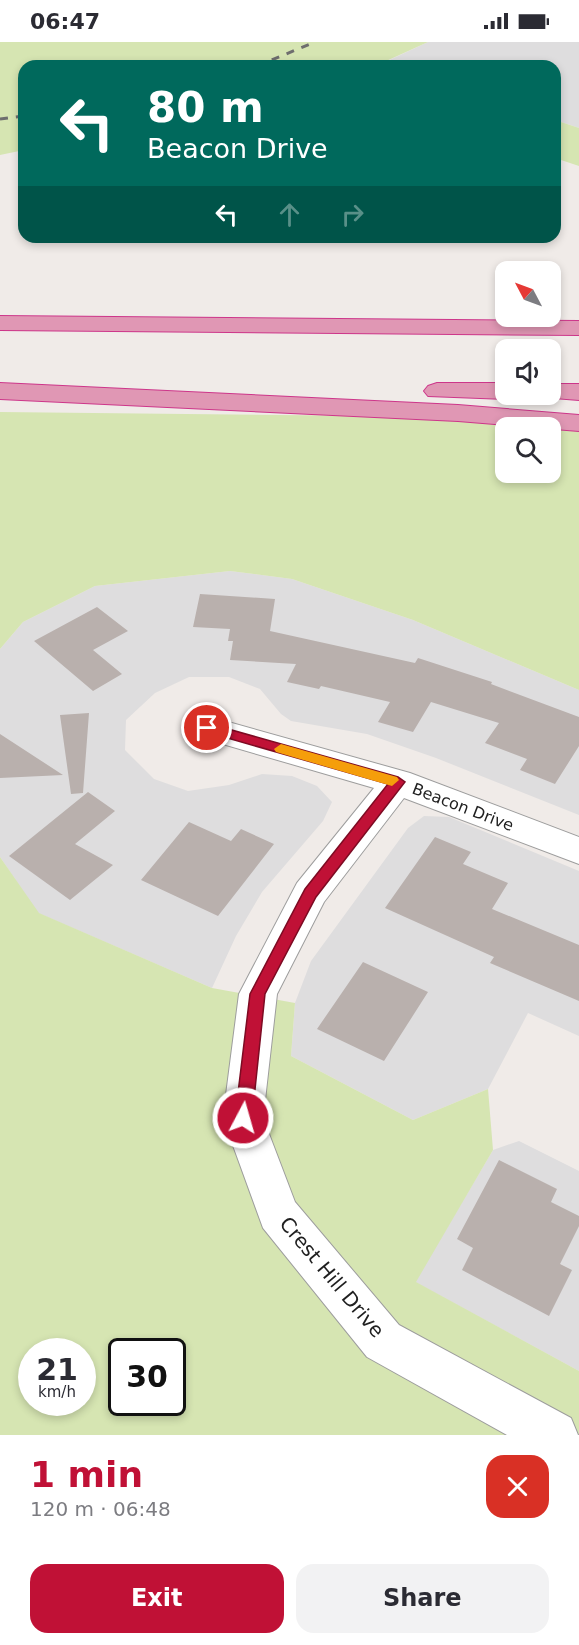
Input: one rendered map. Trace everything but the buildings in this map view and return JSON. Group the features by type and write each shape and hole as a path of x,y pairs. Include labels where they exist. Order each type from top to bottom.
{"highway":[{"path":"0,322 579,328"},
{"path":"0,390 495,391"},
{"path":"0,390 458,412 579,423"},
{"path":"561,392 579,392"}],"street":[{"name":"Beacon Drive","path":"207,728 398,782 579,851"},
{"name":"Crest Hill Drive","path":"398,782 310,893 258,994 243,1118 278,1214 383,1341 554,1435"}],"shaded area":[{"path":"428,42 579,42 579,128 561,122 561,60 389,60"},
{"path":"230,571 292,579 413,620 579,690 579,815 436,758 367,734 291,721 281,714 260,689 229,677 189,677 155,693 126,720 125,750 154,779 188,791 229,785 262,774 292,776 317,786 332,802 323,821 262,892 236,936 212,988 38,913 0,857 0,649 23,622 95,586"},
{"path":"424,816 449,817 579,871 579,1036 528,1013 488,1089 413,1120 291,1056 295,1003 311,961 408,828"},
{"path":"519,1141 579,1171 579,1371 415,1282 493,1150"}],"green space":[{"path":"0,42 428,42 388,60 18,60 18,151 0,155"},
{"path":"561,122 579,128 579,166 561,160"},
{"path":"0,412 495,417 495,483 561,483 561,418 579,418 579,690 413,620 292,579 230,571 95,586 23,622 0,649"},
{"path":"0,857 39,913 212,988 295,1003 291,1056 413,1120 488,1089 493,1150 416,1282 579,1371 579,1435 0,1435"}],"railway":[{"path":"272,60 315,42"},
{"path":"0,119 18,117"}],"slow traffic":[{"path":"281,749 392,780"}],"route":[{"path":"207,728 398,782 310,893 258,994 243,1118"}]}
